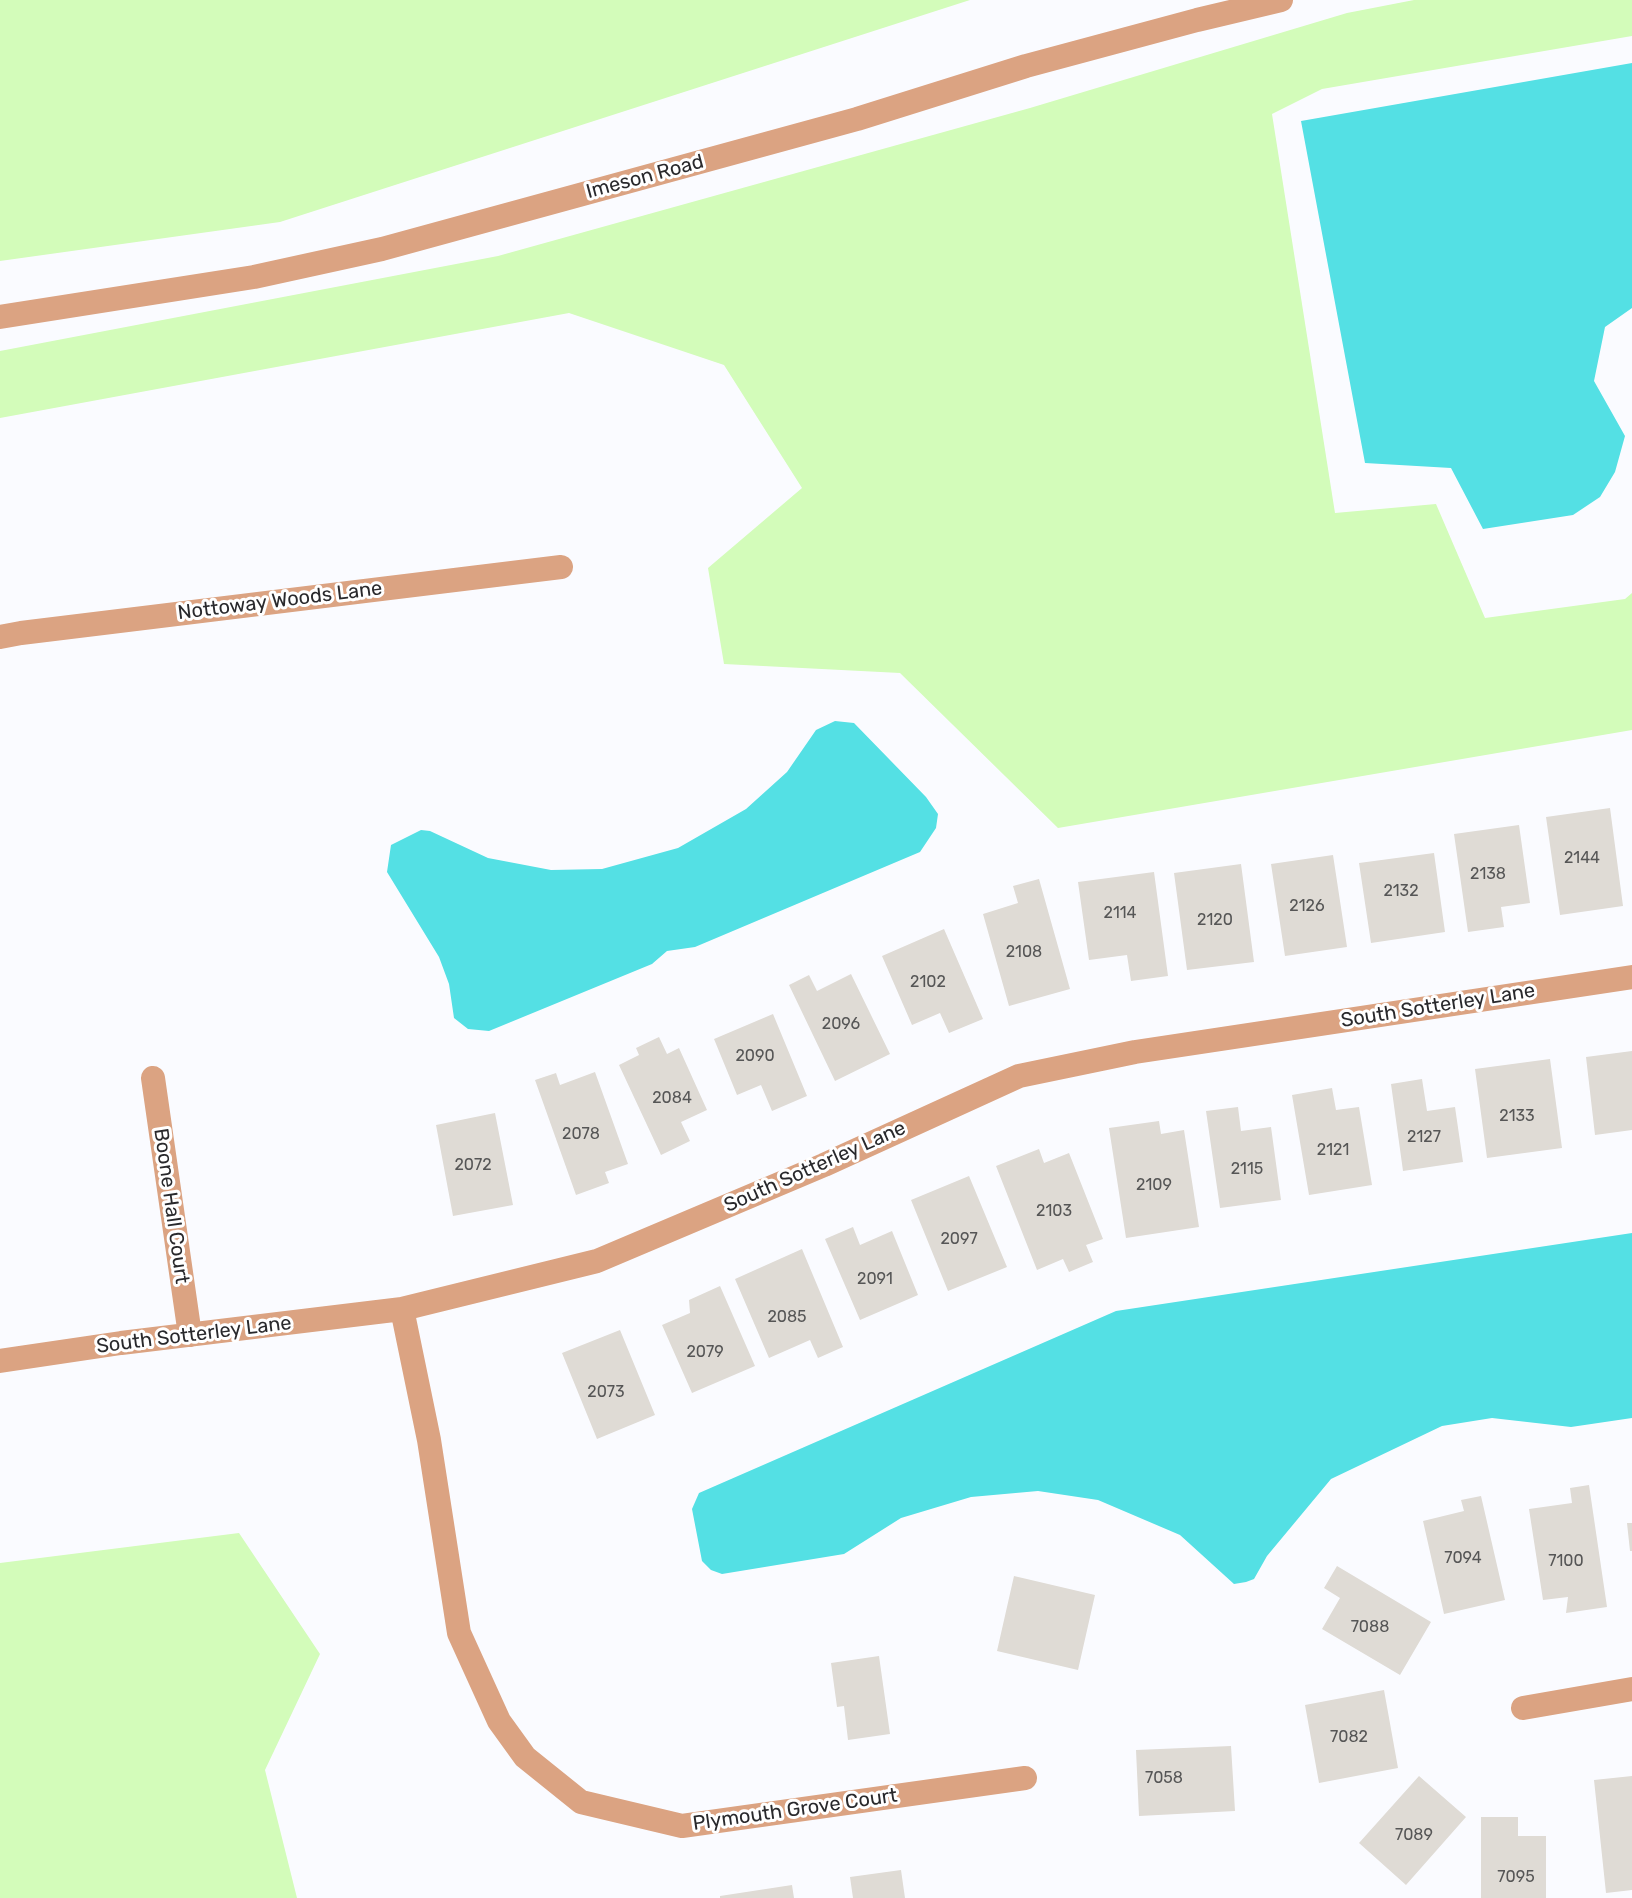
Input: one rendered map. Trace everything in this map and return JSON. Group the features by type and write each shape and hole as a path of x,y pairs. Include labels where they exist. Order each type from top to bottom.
{"street":[{"name":"Imeson Road","path":"0,317 254,277 382,249 857,119 1026,66 1281,0"},
{"name":"Nottoway Woods Lane","path":"0,637 561,567"},
{"name":"South Sotterley Lane","path":"0,1361 402,1309 597,1261 824,1165 1019,1076 1135,1052 1632,977"},
{"name":"Boone Hall Court","path":"153,1078 190,1335"},
{"name":"Plymouth Grove Court","path":"402,1309 429,1440 459,1633 499,1721 525,1757 581,1802 682,1826 1025,1778"},
{"path":"1523,1708 1632,1689"}],"green space":[{"path":"0,0 970,0 280,222 0,261"},
{"path":"1414,0 1632,0 1632,36 1322,89 1272,114 1335,513 1436,504 1485,618 1625,599 1632,593 1632,730 1058,828 900,673 724,664 708,568 802,488 724,365 569,313 0,418 0,351 498,256 1030,108 1347,13"},
{"path":"239,1533 320,1654 265,1770 297,1898 0,1898 0,1563"}],"water":[{"path":"1632,63 1632,308 1605,327 1594,381 1625,436 1615,472 1600,497 1573,515 1483,529 1451,468 1365,463 1301,121"},
{"path":"835,721 854,723 926,797 938,814 936,828 920,852 695,947 667,951 652,964 489,1031 468,1029 454,1018 449,984 439,957 387,872 391,845 421,830 430,831 488,858 551,870 602,869 678,848 746,809 787,772 816,730"},
{"path":"1632,1233 1632,1418 1571,1427 1492,1418 1442,1426 1331,1479 1267,1556 1254,1579 1246,1582 1234,1584 1180,1535 1098,1500 1038,1491 971,1497 901,1518 844,1554 722,1574 711,1570 702,1561 692,1509 699,1493 1116,1311"}],"building":[{"path":"1610,808 1623,906 1560,915 1546,817"},
{"path":"1519,825 1530,903 1501,907 1504,927 1468,932 1454,834"},
{"path":"1434,853 1445,932 1371,943 1359,863"},
{"path":"1333,855 1347,947 1285,956 1271,864"},
{"path":"1241,864 1254,962 1187,970 1174,873"},
{"path":"1154,872 1168,976 1131,981 1127,955 1089,960 1078,882"},
{"path":"1039,879 1070,989 1009,1006 983,914 1018,903 1013,886"},
{"path":"944,929 983,1019 949,1033 940,1013 912,1025 882,956"},
{"path":"851,974 890,1054 835,1081 789,985 809,975 817,991"},
{"path":"773,1014 807,1096 772,1111 761,1085 737,1095 714,1039"},
{"path":"659,1037 667,1054 679,1048 707,1110 681,1122 690,1141 661,1155 619,1065 639,1055 636,1048"},
{"path":"1632,1051 1632,1130 1595,1135 1586,1057"},
{"path":"1550,1059 1562,1148 1487,1158 1475,1069"},
{"path":"595,1072 628,1164 605,1172 609,1183 576,1195 535,1080 556,1073 560,1085"},
{"path":"1422,1079 1427,1111 1455,1107 1463,1162 1403,1171 1391,1084"},
{"path":"1332,1088 1336,1110 1359,1107 1372,1185 1309,1195 1292,1095"},
{"path":"1238,1107 1241,1131 1271,1127 1281,1200 1220,1208 1206,1111"},
{"path":"495,1113 513,1205 453,1216 436,1125"},
{"path":"1159,1121 1161,1134 1184,1130 1199,1227 1126,1238 1109,1128"},
{"path":"1039,1149 1044,1163 1069,1153 1103,1239 1086,1245 1093,1262 1069,1272 1063,1259 1037,1270 996,1166"},
{"path":"969,1176 1007,1267 948,1291 911,1200"},
{"path":"853,1227 860,1245 892,1231 918,1295 860,1320 825,1239"},
{"path":"802,1249 843,1347 818,1358 810,1340 769,1358 735,1279"},
{"path":"720,1286 755,1366 692,1393 662,1325 690,1313 689,1300"},
{"path":"620,1330 655,1415 597,1439 562,1353"},
{"path":"1589,1485 1607,1607 1566,1613 1568,1597 1543,1600 1529,1509 1572,1503 1570,1488"},
{"path":"1481,1496 1505,1600 1444,1614 1423,1521 1464,1511 1461,1500"},
{"path":"1627,1523 1632,1523 1632,1551 1630,1551"},
{"path":"1337,1566 1431,1622 1400,1675 1322,1629 1340,1598 1324,1588"},
{"path":"1014,1576 1095,1595 1078,1670 997,1651"},
{"path":"879,1656 890,1734 848,1740 844,1706 837,1707 831,1663"},
{"path":"1384,1690 1398,1768 1319,1783 1305,1705"},
{"path":"1231,1746 1235,1811 1139,1816 1136,1750"},
{"path":"1419,1776 1466,1817 1406,1885 1359,1843"},
{"path":"1632,1776 1632,1890 1606,1893 1594,1780"},
{"path":"1481,1817 1518,1817 1518,1836 1546,1836 1546,1898 1481,1898"},
{"path":"901,1870 905,1898 853,1898 850,1877"},
{"path":"792,1885 794,1898 720,1898 720,1896"}]}
